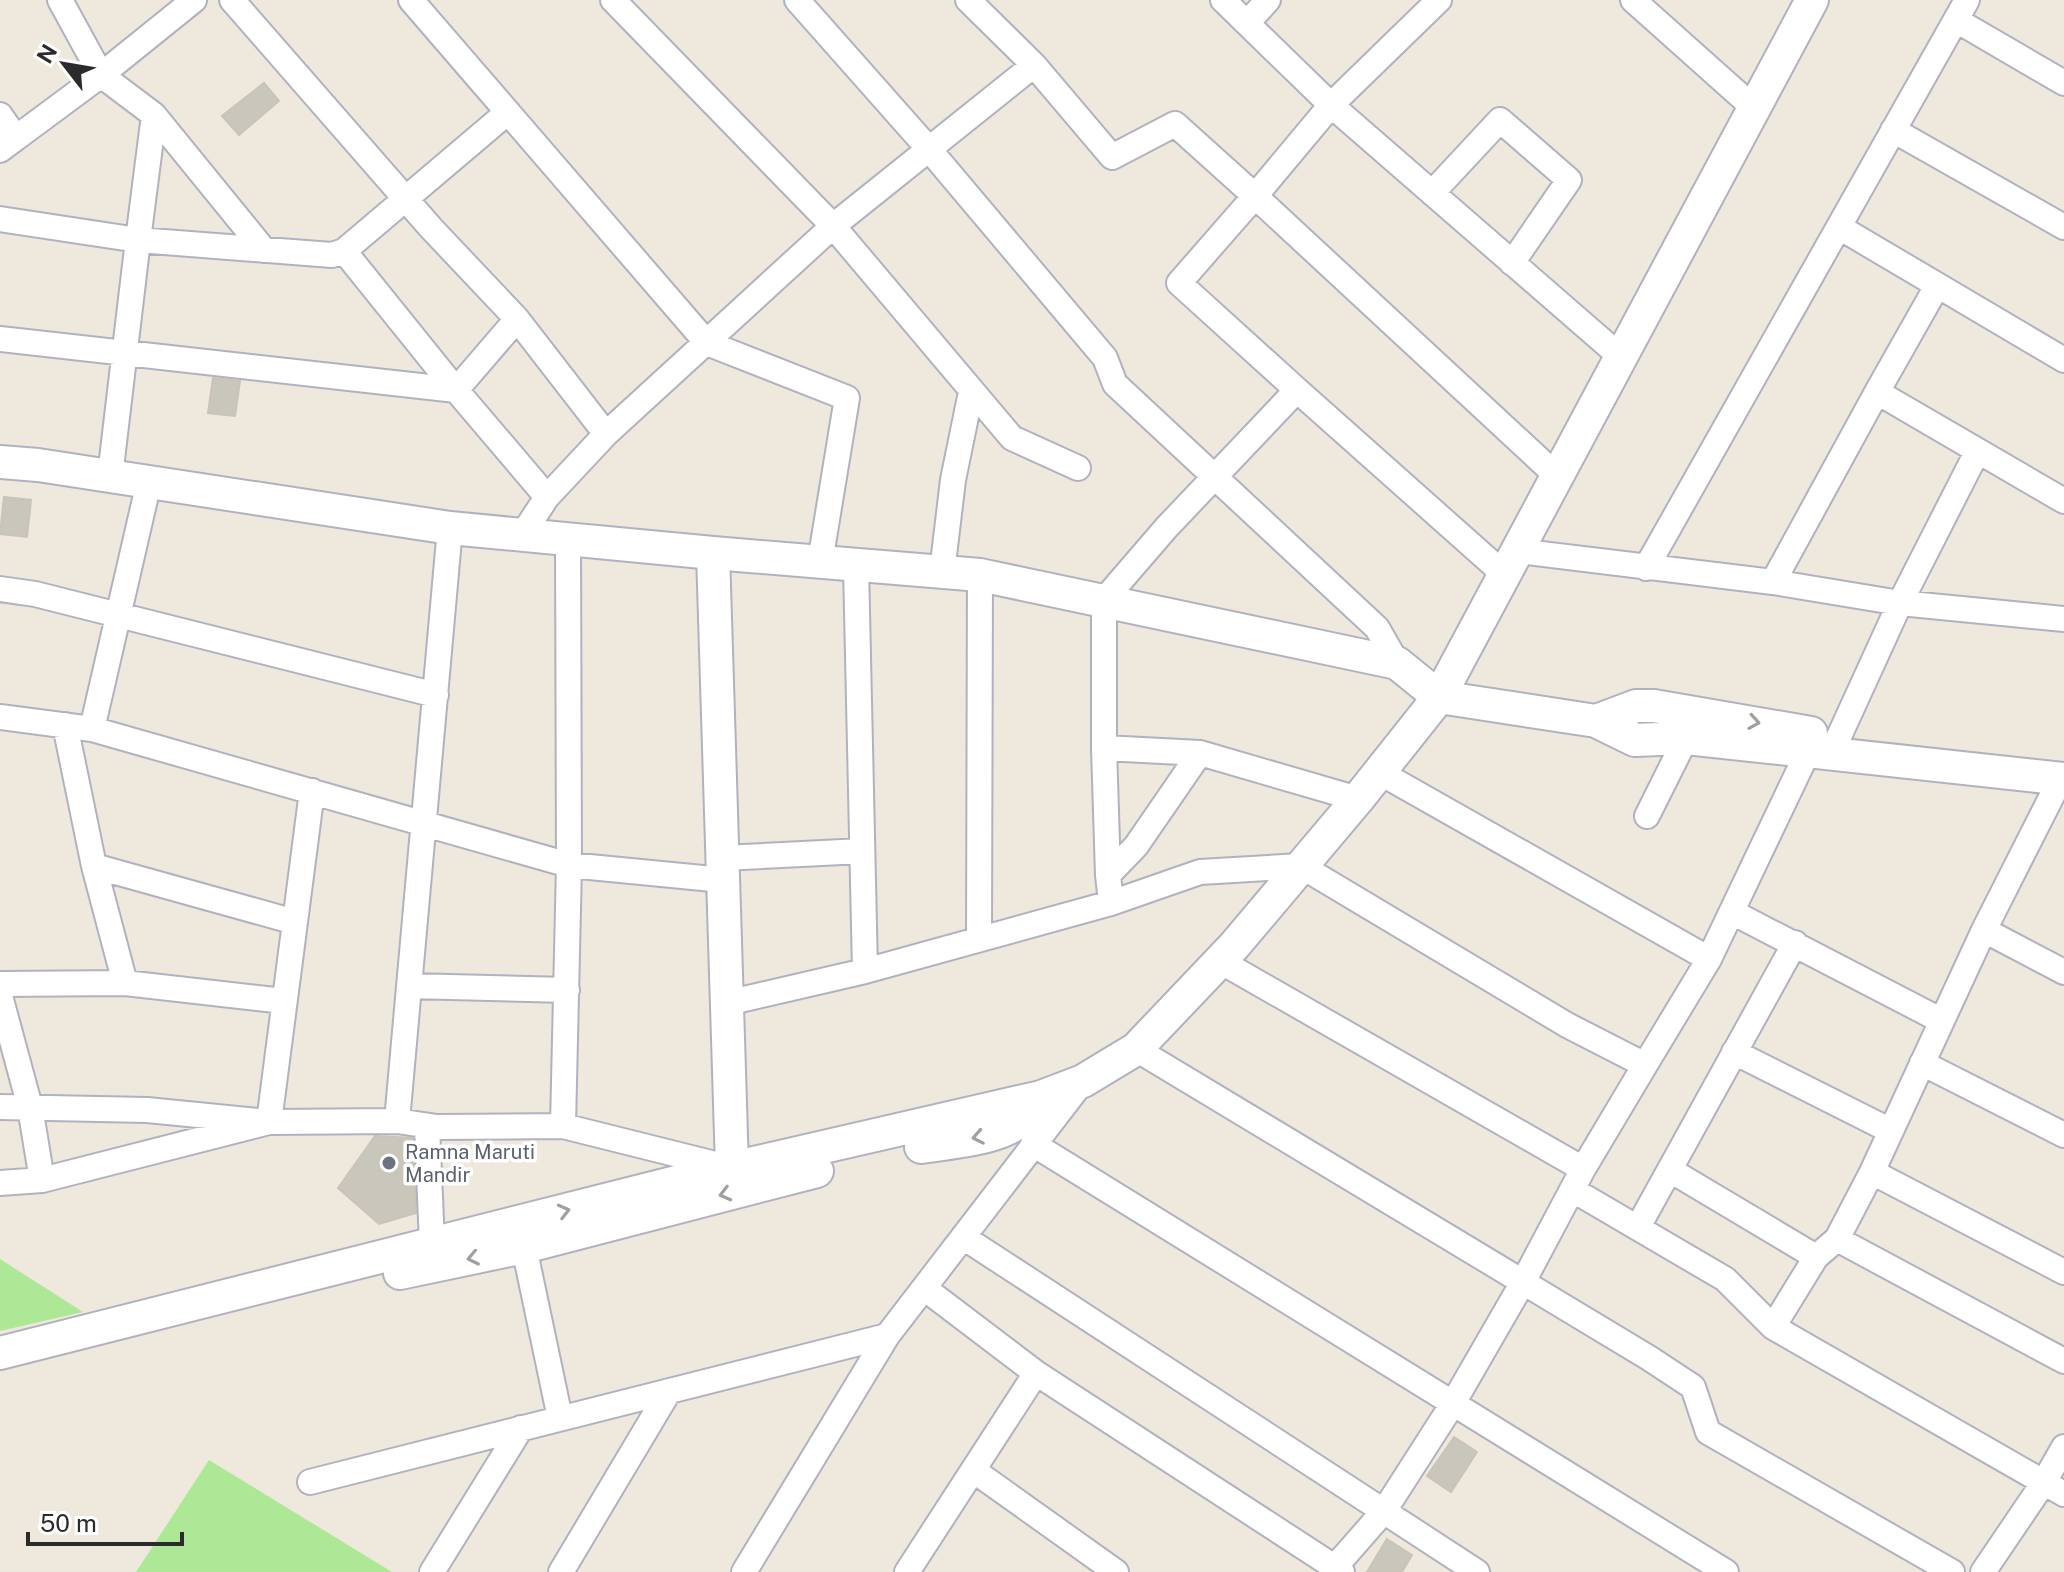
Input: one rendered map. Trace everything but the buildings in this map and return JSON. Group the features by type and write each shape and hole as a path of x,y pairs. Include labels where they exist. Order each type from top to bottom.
{"street":[{"path":"60,0 101,75 154,115 264,250"},
{"path":"0,115 8,144 194,0"},
{"path":"232,0 407,200 517,319 606,434"},
{"path":"411,0 707,343 847,398 820,562"},
{"path":"613,0 833,226 1012,438 1078,468"},
{"path":"797,0 928,148 1105,358 1115,384 1377,628 1397,663 1439,697 1596,721 1636,706 1689,725 2063,772 1837,1239 1816,1257 1773,1327"},
{"path":"968,0 1034,65 1112,157 1175,124 1557,476"},
{"path":"1223,0 1331,105 1621,357"},
{"path":"1247,23 1268,0"},
{"path":"1439,0 1331,105 1179,283 1297,390 1511,563 1646,568 1773,582 1900,603 2064,619"},
{"path":"1633,0 1754,108"},
{"path":"0,1353 732,1168 1041,1097 1083,1081 1136,1049 1220,961 1358,799 1439,697 1812,0"},
{"path":"1646,568 1962,10 2064,83"},
{"path":"522,535 547,497 606,434 833,226 1034,65"},
{"path":"0,219 138,240 332,255 344,251 407,200 508,112"},
{"path":"110,476 154,115"},
{"path":"1432,193 1500,120 1569,180 1512,263"},
{"path":"1893,130 2064,227"},
{"path":"1839,227 2064,360"},
{"path":"344,251 547,497"},
{"path":"1773,582 1937,286"},
{"path":"456,390 517,319"},
{"path":"0,339 456,390"},
{"path":"1111,903 1104,748 1104,600 1166,528 1297,390"},
{"path":"942,572 953,480 971,392"},
{"path":"1877,392 2064,501"},
{"path":"924,1288 1036,1373 1338,1569 1384,1511 1452,1405 1578,1180 1709,959 1900,603 1977,452"},
{"path":"0,462 450,528 980,575 1397,663"},
{"path":"92,729 149,482"},
{"path":"397,1121 450,528"},
{"path":"563,1126 569,865 568,539"},
{"path":"713,553 732,1168"},
{"path":"856,566 865,971"},
{"path":"979,939 980,575"},
{"path":"0,589 35,594 436,695"},
{"path":"0,717 92,729 569,865 723,869 862,851"},
{"path":"65,725 94,866 125,983"},
{"path":"1647,816 1689,725"},
{"path":"1104,748 1200,753 1358,799"},
{"path":"1108,875 1136,846 1200,753"},
{"path":"1379,772 1709,959"},
{"path":"269,1122 312,791"},
{"path":"94,866 295,922"},
{"path":"727,1003 865,971 1111,903 1200,872 1301,866 1567,1025 1645,1065"},
{"path":"1732,912 1942,1021"},
{"path":"1984,930 2064,972"},
{"path":"1638,1227 1795,943"},
{"path":"1220,961 1578,1180 1638,1227 1725,1279 1773,1327 2054,1488"},
{"path":"0,984 125,983 284,1001"},
{"path":"409,986 567,990"},
{"path":"0,996 30,1107 42,1180"},
{"path":"1136,1049 1693,1387 1708,1432 1952,1572"},
{"path":"1734,1052 1891,1131"},
{"path":"1922,1063 2064,1135"},
{"path":"744,1572 887,1336 1083,1081"},
{"path":"0,1375 383,1276 524,1247 694,1201 896,1152 995,1134 1027,1119 1041,1097"},
{"path":"0,1107 147,1110 269,1122 397,1121 427,1126 563,1126 732,1168"},
{"path":"0,1183 42,1180 269,1122"},
{"path":"427,1126 432,1244"},
{"path":"1033,1144 1726,1572"},
{"path":"1670,1170 1816,1257"},
{"path":"1872,1172 2064,1272"},
{"path":"963,1237 1477,1572"},
{"path":"1837,1239 2064,1361"},
{"path":"524,1247 560,1418"},
{"path":"310,1482 887,1336"},
{"path":"907,1572 1036,1373"},
{"path":"561,1572 669,1391"},
{"path":"432,1572 521,1428"},
{"path":"1983,1572 2054,1488 2064,1447"},
{"path":"973,1470 1116,1572"}],"green space":[{"path":"0,1259 83,1312 0,1331"},
{"path":"209,1460 392,1572 136,1572"}],"place":[{"name":"Ramna Maruti Mandir","path":"389,1163"}]}
